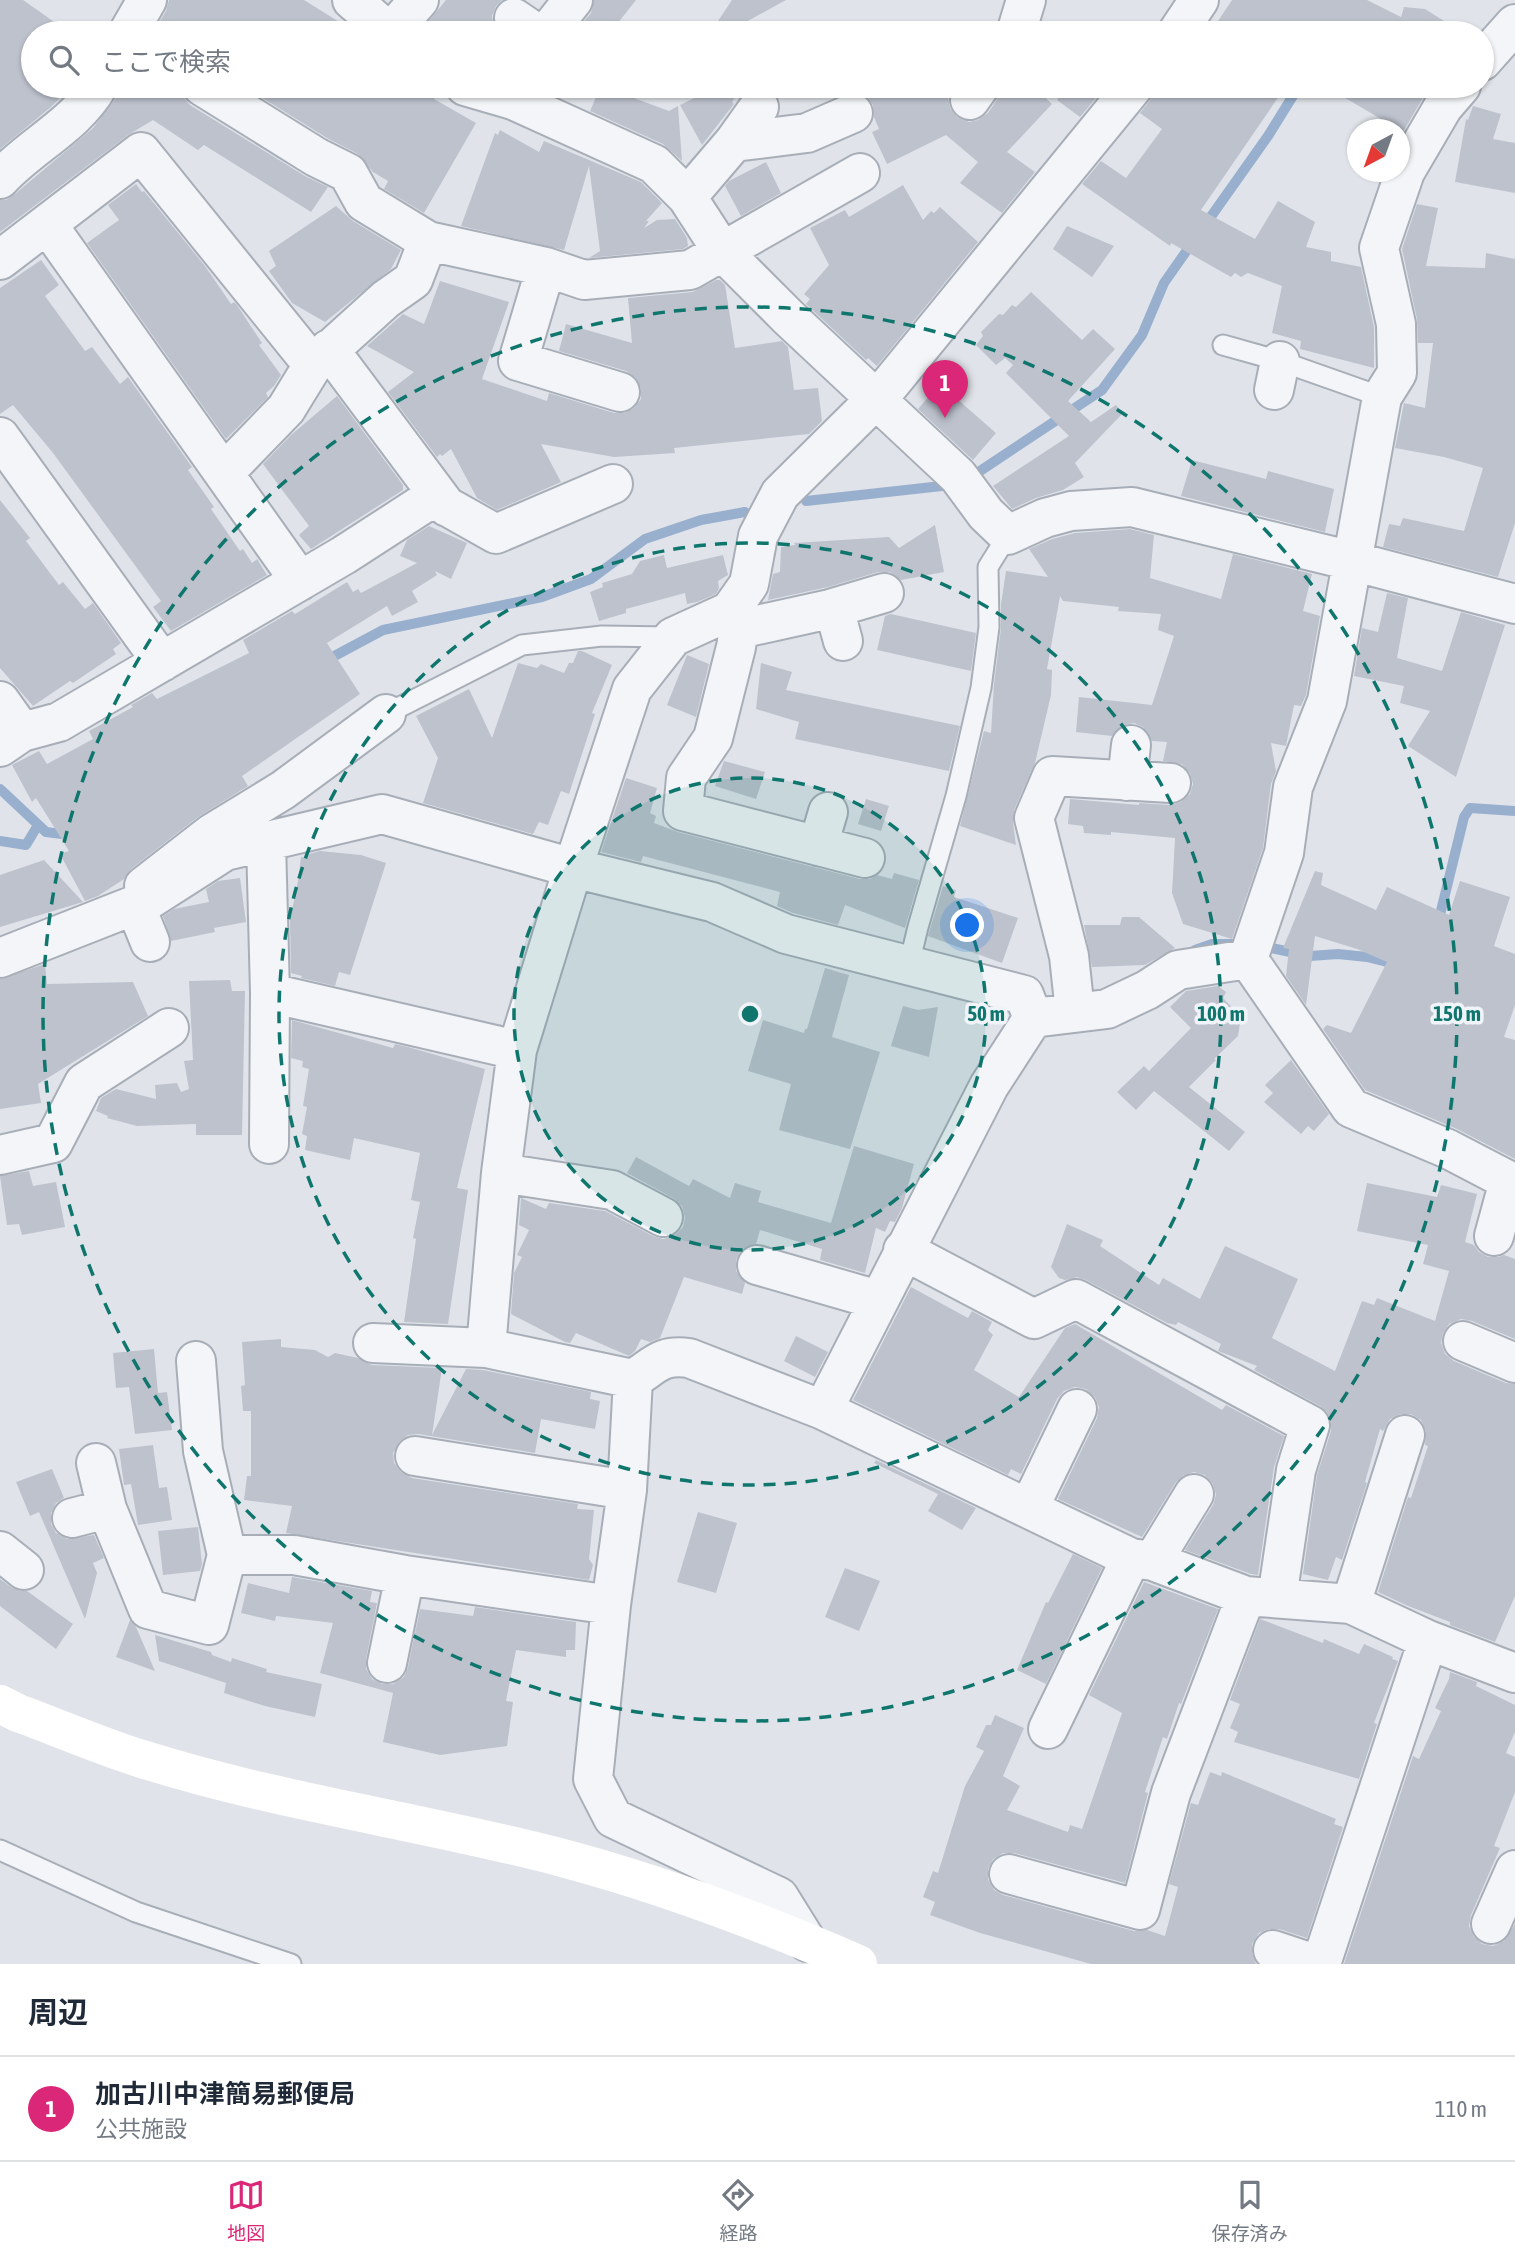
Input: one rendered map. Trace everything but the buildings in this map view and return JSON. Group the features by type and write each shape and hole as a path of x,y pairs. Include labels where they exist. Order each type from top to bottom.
{"street":[{"path":"135,21 147,0"},
{"path":"352,0 376,21"},
{"path":"401,21 419,0"},
{"path":"542,21 573,0"},
{"path":"1020,21 1026,0"},
{"path":"1185,21 1199,0"},
{"path":"1494,48 1515,24"},
{"path":"0,178 17,160 81,110 90,98"},
{"path":"227,98 325,144 348,173 364,202 428,241 546,267 584,280 690,270 860,173"},
{"path":"511,98 654,164 687,197 722,251 963,482 986,514 1008,536 1045,518 1071,511 1132,507 1515,604"},
{"path":"865,858 823,829 683,811 687,778 713,738 735,620 749,584 758,536 780,494 875,400 1124,98"},
{"path":"1248,959 1284,853 1293,787 1327,701 1382,397 1397,373 1396,324 1379,248 1405,172 1451,98"},
{"path":"687,197 734,142 759,107"},
{"path":"734,142 807,133 853,113"},
{"path":"0,260 141,152 321,357 447,507"},
{"path":"47,224 300,581"},
{"path":"224,473 286,409 321,357 386,299 413,281 428,241"},
{"path":"546,267 519,361 620,393"},
{"path":"0,437 162,662"},
{"path":"0,701 11,740 66,734 162,662 300,581 432,498 496,534 614,484"},
{"path":"486,1348 500,1173 517,1050 632,689 673,637 735,620 839,624 884,593"},
{"path":"150,942 142,902 144,886 211,834 284,790 386,715"},
{"path":"1075,1012 1069,956 1034,818 1052,776 1129,763 1171,783"},
{"path":"0,958 142,902 225,851 382,814 573,868 712,902 786,934 1024,995 1033,1018"},
{"path":"266,841 270,993 269,1144"},
{"path":"823,1410 989,1086 1033,1018 1107,1009 1147,990 1178,970 1248,959"},
{"path":"1248,959 1351,1108 1448,1149 1512,1183 1494,1237"},
{"path":"270,993 517,1050"},
{"path":"6,1143 53,1143 84,1083 140,1066 169,1028"},
{"path":"500,1173 612,1190 663,1217"},
{"path":"903,1250 1034,1319 1076,1299 1310,1425 1261,1597 1203,1751 1171,1793 1140,1910 1009,1874"},
{"path":"757,1265 878,1300"},
{"path":"1463,1341 1515,1363"},
{"path":"373,1343 486,1348 633,1379 658,1360 674,1356 689,1358 823,1410 1142,1559 1261,1597 1351,1604 1428,1640 1512,1663"},
{"path":"96,1463 90,1513 148,1609 209,1625 226,1555 189,1452 196,1361"},
{"path":"633,1379 627,1490 611,1605 593,1779 613,1818 779,1897 807,1942"},
{"path":"1029,1508 1077,1409"},
{"path":"1351,1604 1405,1435"},
{"path":"415,1456 627,1490"},
{"path":"1046,1714 1142,1559 1194,1494"},
{"path":"226,1555 294,1555 405,1575 611,1605"},
{"path":"387,1663 405,1575"},
{"path":"1321,1964 1359,1808 1428,1640"},
{"path":"0,1704 142,1759 284,1797 459,1833 562,1858 679,1894 858,1964"},
{"path":"1491,1924 1515,1870"},
{"path":"1273,1950 1315,1964"}],"lane":[{"path":"1223,345 1277,376 1382,397"},
{"path":"912,966 911,956 918,927 956,796 981,688 989,627 988,567 1008,536"},
{"path":"386,715 523,645 602,636 673,637"},
{"path":"0,1850 136,1912 291,1964"}],"waterway":[{"path":"1205,225 1292,98"},
{"path":"968,479 1102,390 1142,335 1164,283 1192,243"},
{"path":"806,501 951,485"},
{"path":"325,661 383,630 542,597 591,579 645,539 701,520 745,512"},
{"path":"0,789 46,832 70,835"},
{"path":"1438,923 1464,817 1470,808 1515,811"},
{"path":"0,841 26,845 38,825"},
{"path":"1195,950 1212,944 1232,944"},
{"path":"1271,948 1310,956 1338,954 1367,957 1395,964"}],"place":[{"name":"加古川中津簡易郵便局","path":"945,418"}]}
